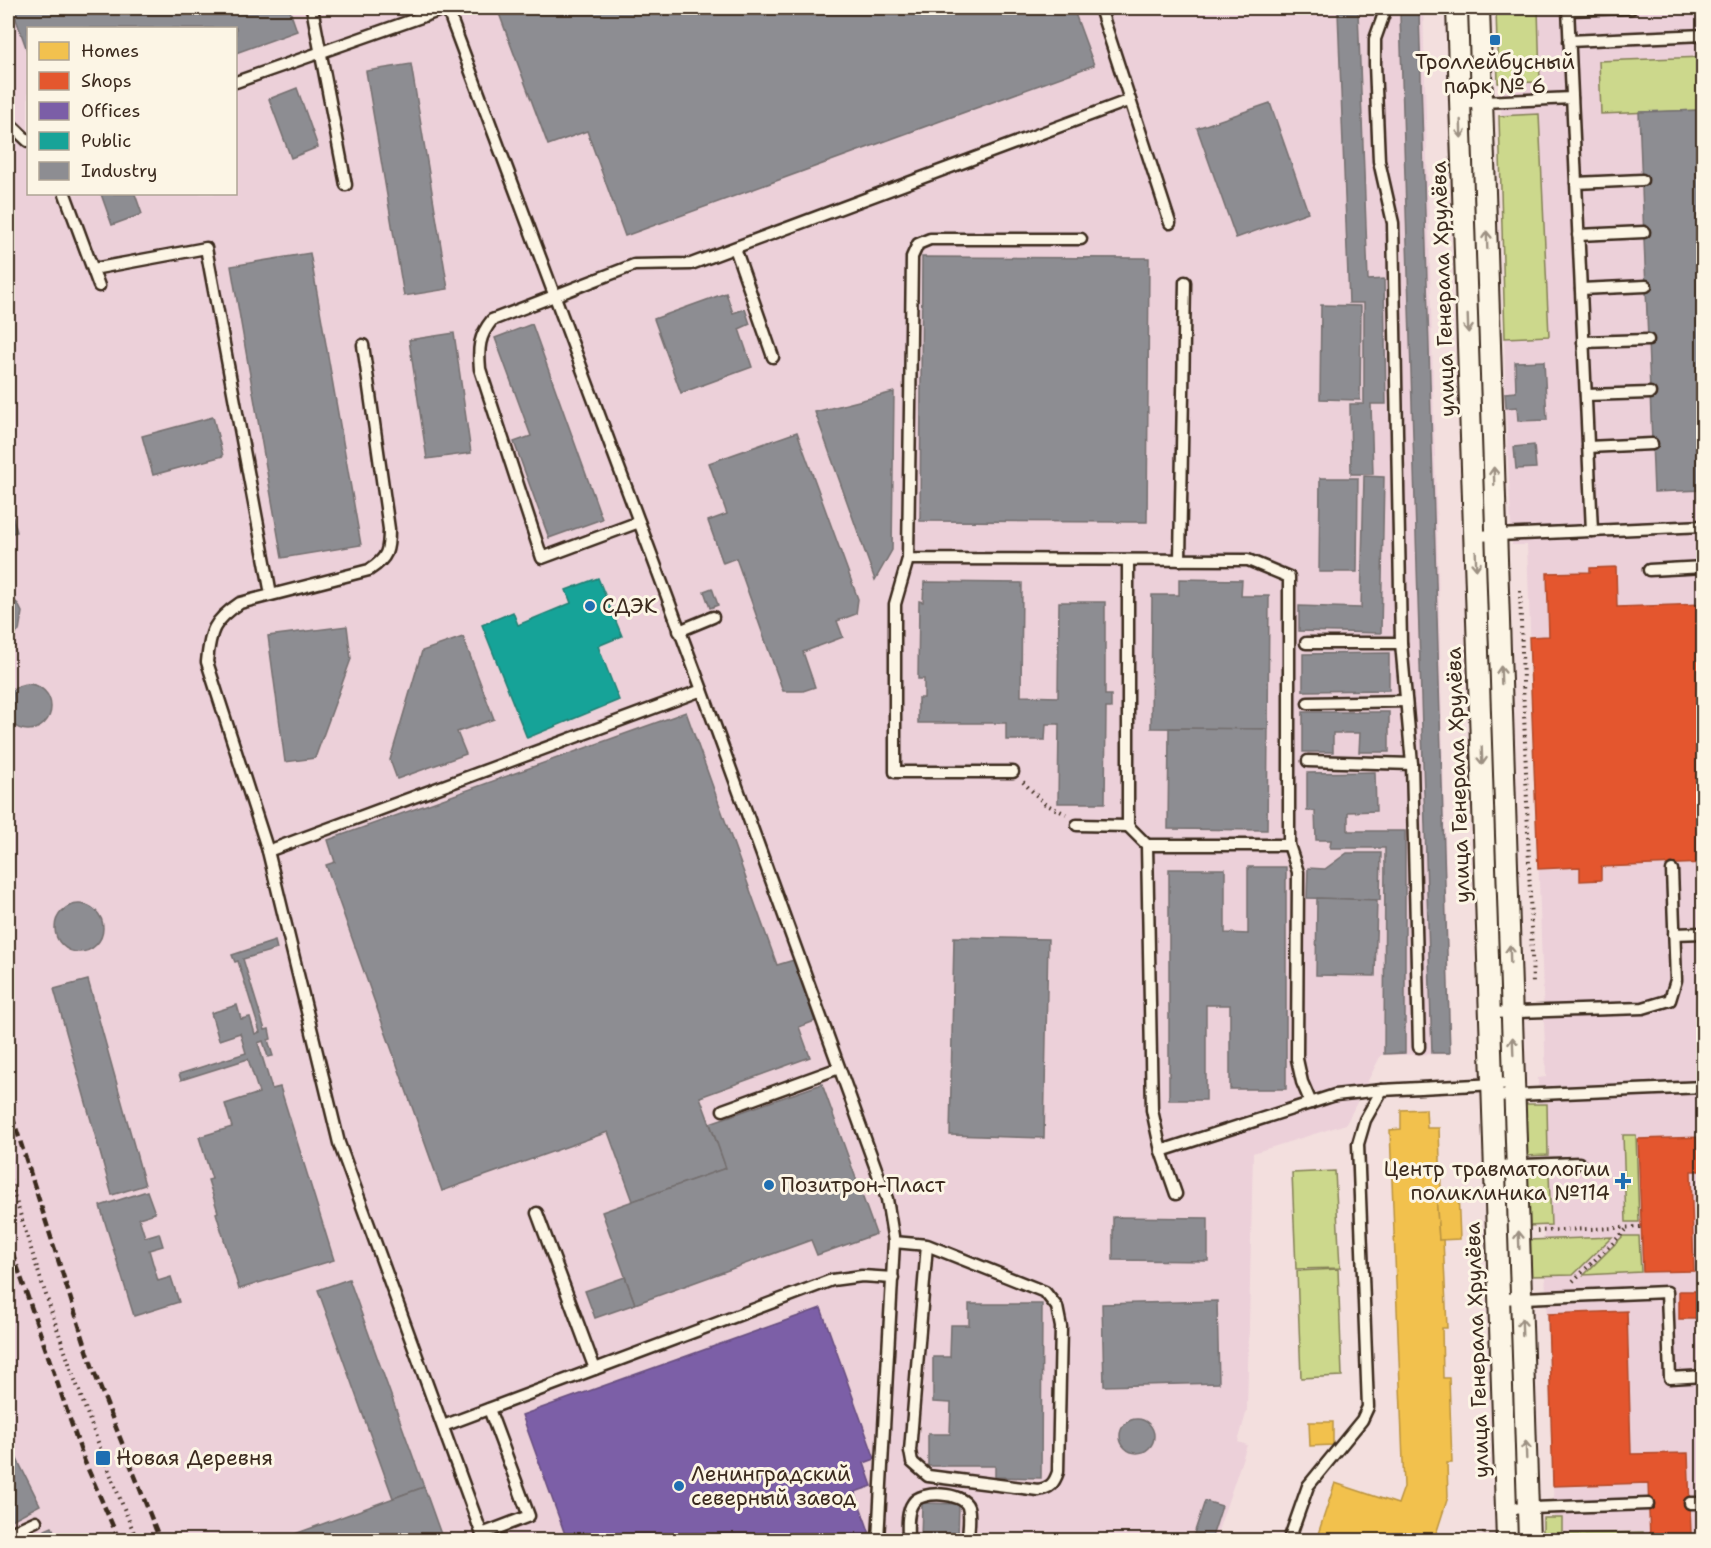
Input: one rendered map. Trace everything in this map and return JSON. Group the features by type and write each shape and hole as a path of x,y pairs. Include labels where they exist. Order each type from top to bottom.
{"street":[{"name":"улица Генерала Хрулёва","path":"1457,8 1507,1540"},
{"path":"1479,8 1529,1540"}],"lane":[{"path":"312,8 346,185"},
{"path":"237,82 447,8 702,690 887,1199 894,1242 878,1540"},
{"path":"1100,8 1170,223"},
{"path":"1386,8 1375,39 1375,64 1379,162 1393,223 1401,643 1412,764 1419,1047"},
{"path":"1592,531 1568,9 1631,8"},
{"path":"1569,41 1704,35"},
{"path":"1461,103 1572,98"},
{"path":"639,522 542,558 480,369 478,350 482,333 492,320 634,265 691,264 1130,100"},
{"path":"8,122 27,140"},
{"path":"1576,183 1642,180"},
{"path":"65,195 99,286"},
{"path":"1578,235 1644,232"},
{"path":"1013,772 895,772 895,604 908,559 912,257 918,244 930,239 1081,239"},
{"path":"93,269 206,248 271,594"},
{"path":"735,248 773,357"},
{"path":"1180,560 1185,282"},
{"path":"1581,289 1646,286"},
{"path":"1583,342 1648,340"},
{"path":"363,345 389,529 389,546 383,561 369,570 240,603 222,615 209,634 207,662 268,851 339,1143 483,1537 529,1516 489,1409"},
{"path":"1586,395 1650,393"},
{"path":"1588,447 1652,444"},
{"path":"1475,536 1704,526"},
{"path":"908,559 1248,561 1289,577 1289,845 1298,872 1297,1059 1302,1082 1311,1103"},
{"path":"1128,560 1128,826"},
{"path":"1649,570 1704,567"},
{"path":"679,631 713,617"},
{"path":"1306,643 1401,643"},
{"path":"268,851 702,690"},
{"path":"1308,703 1406,701"},
{"path":"1308,761 1412,764"},
{"path":"1077,825 1128,826 1147,845 1152,1110 1161,1152 1176,1194"},
{"path":"1147,845 1289,845"},
{"path":"1490,1013 1643,1008 1665,1004 1673,994 1676,980 1672,870"},
{"path":"1674,934 1704,933"},
{"path":"723,1110 839,1068"},
{"path":"1161,1152 1311,1103 1361,1091 1704,1087"},
{"path":"1289,1540 1308,1486 1362,1420 1368,1407 1358,1144 1365,1120 1382,1090"},
{"path":"1495,1166 1579,1162"},
{"path":"537,1213 595,1369"},
{"path":"894,1242 927,1245 1045,1292 1057,1306 1061,1327 1058,1472 1055,1481 1048,1488 1038,1490 928,1476 912,1462 910,1451 927,1245"},
{"path":"443,1426 832,1280 862,1276 893,1278"},
{"path":"1500,1299 1667,1292 1670,1378 1704,1376"},
{"path":"908,1540 912,1504 917,1498 925,1496 956,1496 963,1499 968,1506 968,1540"},
{"path":"1690,1503 1704,1503"},
{"path":"1506,1509 1648,1504"},
{"path":"8,1534 36,1521"}],"path":[{"path":"1524,629 1534,1011"},
{"path":"1013,772 1045,804 1063,811 1077,825"},
{"path":"8,1174 30,1248 103,1458 137,1540"},
{"path":"1536,1231 1641,1227"},
{"path":"1555,1298 1628,1228"}],"shaded area":[{"path":"8,8 1423,8 1451,1054 1381,1055 1346,1124 1253,1153 1247,1410 1238,1442 1247,1445 1215,1540 8,1540"},
{"path":"1496,8 1703,8 1703,1540 1555,1540 1538,1078 1546,1077 1527,545 1512,545 1505,393 1501,101"}],"green space":[{"path":"1496,8 1538,8 1540,82 1498,83"},
{"path":"1703,57 1703,110 1601,114 1599,61"},
{"path":"1539,114 1549,336 1505,338 1499,116"},
{"path":"1523,1104 1547,1104 1548,1155 1525,1156"},
{"path":"1623,1135 1636,1135 1639,1222 1626,1222"},
{"path":"1335,1171 1340,1268 1296,1269 1292,1173"},
{"path":"1526,1174 1549,1174 1551,1225 1528,1226"},
{"path":"1623,1236 1639,1236 1641,1272 1584,1275"},
{"path":"1612,1237 1573,1275 1530,1276 1529,1240"},
{"path":"1338,1269 1342,1376 1301,1378 1297,1271"},
{"path":"1543,1518 1562,1518 1562,1534 1643,1532 1643,1540 1543,1540"}],"building: Homes":[{"path":"1426,1109 1427,1128 1439,1128 1441,1192 1436,1192 1439,1240 1443,1239 1447,1328 1442,1328 1443,1378 1449,1378 1452,1463 1447,1463 1448,1497 1434,1540 1316,1540 1335,1483 1398,1504 1404,1487 1390,1130 1401,1129 1401,1110"},
{"path":"1458,1191 1460,1239 1439,1240 1436,1192"},
{"path":"1309,1422 1333,1422 1333,1445 1310,1446"}],"building: Shops":[{"path":"1616,567 1617,607 1704,604 1704,863 1601,867 1601,880 1580,881 1580,867 1538,869 1529,637 1549,636 1547,573 1590,572 1590,568"},
{"path":"1704,1137 1704,1171 1691,1171 1694,1271 1643,1272 1638,1139"},
{"path":"1679,1291 1704,1291 1704,1319 1679,1319"},
{"path":"1627,1311 1631,1454 1688,1453 1691,1534 1682,1534 1683,1540 1650,1540 1648,1483 1553,1486 1548,1314"}],"building: Offices":[{"path":"821,1308 875,1459 864,1463 872,1486 855,1492 870,1534 851,1540 567,1540 522,1415"}],"building: Public":[{"path":"598,578 622,636 598,646 619,700 527,738 482,625 513,612 518,625 571,603 566,590"}],"building: Industry":[{"path":"12,8 289,8 297,31 237,53 237,27 27,27 27,50"},
{"path":"497,8 1073,8 1094,65 625,236 587,131 548,145"},
{"path":"1358,11 1368,280 1384,279 1386,404 1371,404 1373,474 1351,474 1350,404 1364,404 1364,303 1349,303 1338,12"},
{"path":"1419,13 1450,1053 1432,1053 1400,14"},
{"path":"411,64 448,289 404,296 366,71"},
{"path":"297,88 318,147 291,158 269,99"},
{"path":"1270,103 1308,212 1236,238 1197,128"},
{"path":"1704,110 1704,490 1654,492 1639,112"},
{"path":"101,195 135,195 142,214 112,225"},
{"path":"310,253 361,545 282,558 231,266"},
{"path":"922,257 1149,258 1147,522 920,521"},
{"path":"726,293 733,313 745,309 750,324 739,329 752,367 681,393 654,319"},
{"path":"1321,305 1361,306 1360,400 1320,399"},
{"path":"532,324 602,519 549,538 514,442 531,436 495,338"},
{"path":"454,333 471,453 427,459 409,340"},
{"path":"1544,361 1547,420 1518,421 1517,407 1506,408 1505,393 1516,392 1515,362"},
{"path":"894,392 892,550 875,580 815,412"},
{"path":"213,417 223,456 153,475 142,436"},
{"path":"797,432 858,599 856,614 837,621 843,637 803,652 815,687 803,691 783,691 736,558 723,563 708,521 727,514 709,463"},
{"path":"1534,445 1536,468 1516,469 1514,447"},
{"path":"1364,476 1384,477 1381,633 1299,631 1299,606 1361,608"},
{"path":"1320,478 1358,478 1357,572 1319,572"},
{"path":"8,508 10,508 17,532 8,534"},
{"path":"1179,579 1242,580 1241,596 1269,596 1268,729 1151,728 1152,595 1179,595"},
{"path":"924,582 1022,583 1021,696 1058,697 1059,602 1105,602 1105,695 1111,695 1111,708 1106,708 1105,803 1058,803 1059,724 1046,724 1045,740 1006,740 1006,723 918,723 918,698 924,698 924,679 918,679 919,601 923,602"},
{"path":"712,588 718,605 710,608 704,591"},
{"path":"8,595 18,604 22,612 19,631 8,639"},
{"path":"347,626 351,659 315,758 285,762 268,636"},
{"path":"463,637 494,719 457,732 466,754 397,779 390,760 422,651"},
{"path":"1389,653 1389,690 1303,691 1303,654"},
{"path":"28,684 37,685 44,691 50,698 50,716 44,723 37,729 28,730 19,729 12,723 6,716 5,707 6,698 12,691 19,685"},
{"path":"686,712 777,965 794,960 815,1021 799,1027 810,1057 700,1097 726,1168 633,1201 608,1132 442,1191 326,865 335,862 328,840"},
{"path":"1303,712 1389,712 1389,752 1359,752 1360,733 1333,733 1333,752 1303,752"},
{"path":"1169,728 1268,729 1267,830 1168,829"},
{"path":"1375,772 1376,811 1348,812 1348,831 1405,831 1405,1053 1384,1054 1385,848 1330,848 1331,840 1316,840 1315,811 1307,811 1307,773"},
{"path":"1347,853 1381,853 1380,900 1307,898 1308,868 1325,869"},
{"path":"1248,867 1286,867 1286,1089 1230,1089 1230,1005 1206,1005 1206,1100 1169,1100 1169,869 1225,869 1225,933 1248,934"},
{"path":"1317,898 1377,900 1375,976 1316,975"},
{"path":"79,904 96,911 103,928 96,945 79,952 62,945 55,928 62,911"},
{"path":"954,937 1048,939 1044,1138 950,1135"},
{"path":"275,941 277,949 243,959 265,1030 269,1029 271,1039 268,1040 273,1056 268,1057 263,1041 258,1043 272,1089 280,1087 334,1260 239,1289 216,1213 218,1212 208,1180 212,1179 199,1137 232,1127 225,1104 259,1093 248,1059 181,1080 179,1074 246,1053 240,1033 219,1040 211,1013 237,1005 241,1019 250,1017 255,1034 260,1032 238,961 235,962 232,955"},
{"path":"88,980 145,1185 112,1195 54,989"},
{"name":"Позитрон-Пласт","path":"822,1084 876,1234 817,1255 811,1240 635,1304 602,1212 726,1168 710,1123"},
{"path":"147,1191 155,1213 139,1218 145,1237 159,1233 163,1246 149,1250 158,1281 171,1277 179,1302 134,1316 100,1206"},
{"path":"1113,1217 1208,1218 1208,1261 1113,1260"},
{"path":"625,1277 635,1304 595,1318 585,1291"},
{"path":"349,1279 424,1487 393,1498 318,1290"},
{"path":"1217,1301 1219,1383 1104,1386 1102,1304"},
{"path":"969,1304 1042,1304 1041,1478 995,1477 995,1466 928,1466 928,1434 950,1434 951,1403 933,1402 933,1357 950,1357 951,1325 969,1325"},
{"path":"1137,1419 1149,1424 1154,1436 1149,1448 1137,1453 1125,1448 1120,1436 1125,1424"},
{"path":"14,1453 40,1505 8,1522 8,1456"},
{"path":"424,1487 443,1540 297,1540 295,1534"},
{"path":"1205,1501 1222,1506 1211,1540 1192,1540"},
{"path":"922,1503 959,1504 958,1540 921,1540"},
{"path":"52,1527 58,1540 39,1540 43,1538 45,1530"}],"railway":[{"path":"8,1103 93,1369 160,1540"},
{"path":"8,1240 84,1460 119,1540"}],"place":[{"name":"Троллейбусный парк № 6","path":"1495,40"},
{"name":"СДЭК","path":"590,606"},
{"name":"Центр травматологии поликлиника №114","path":"1623,1181"},
{"name":"Позитрон-Пласт","path":"769,1185"},
{"name":"Новая Деревня","path":"103,1458"},
{"name":"Ленинградский северный завод","path":"679,1486"}]}
